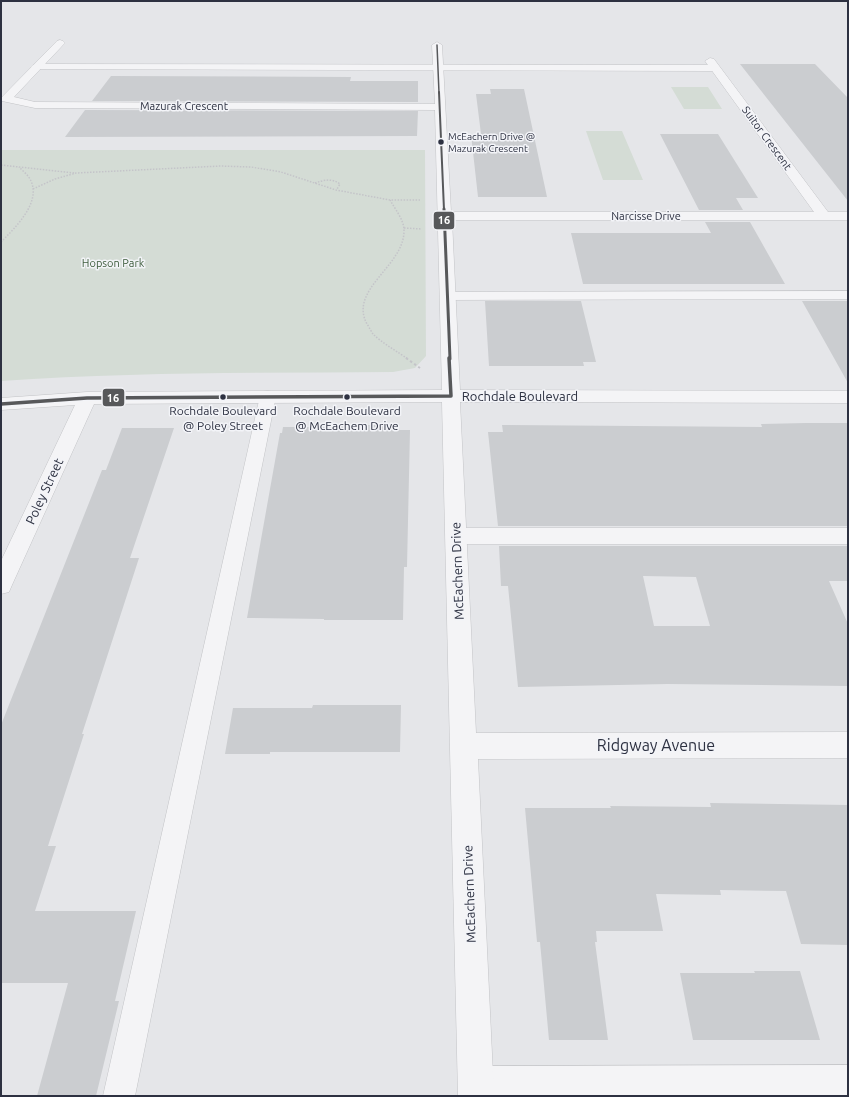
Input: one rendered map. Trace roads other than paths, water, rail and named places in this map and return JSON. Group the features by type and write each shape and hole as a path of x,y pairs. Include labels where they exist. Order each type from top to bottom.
{"street":[{"name":"Mazurak Crescent","path":"60,42 6,98 35,105 440,107"},
{"name":"McEachern Drive","path":"437,45 476,1089"},
{"name":"Suitor Crescent","path":"713,64 824,216"},
{"name":"Narcisse Drive","path":"444,216 848,216"},
{"name":"Rochdale Boulevard","path":"1,404 87,398 268,396 848,397"},
{"name":"Poley Street","path":"1,585 87,398"},
{"name":"Ridgway Avenue","path":"464,746 848,745"}],"lane":[{"path":"36,67 438,67 713,64"},
{"path":"446,296 848,295"},
{"path":"119,1096 268,396"},
{"path":"456,536 848,536"},
{"path":"476,1089 848,1081"}],"place":[{"name":"McEachern Drive @ Mazurak Crescent","path":"441,142"},
{"name":"Rochdale Boulevard @ Poley Street","path":"223,397"},
{"name":"Rochdale Boulevard @ McEachem Drive","path":"347,397"}],"park label":[{"name":"Hopson Park","path":"113,263"}]}
